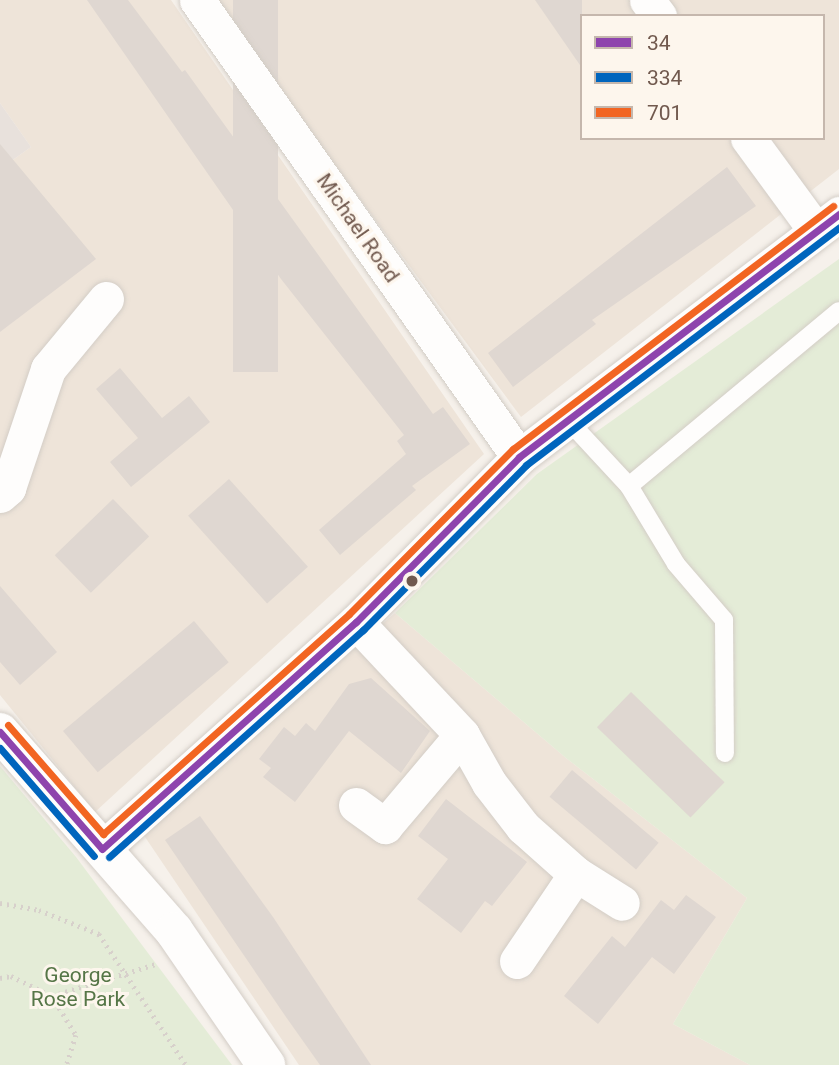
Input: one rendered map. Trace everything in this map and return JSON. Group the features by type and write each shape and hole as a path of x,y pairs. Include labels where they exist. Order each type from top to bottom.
{"street":[{"name":"Michael Road","path":"197,0 519,457"},
{"path":"102,849 356,622 519,457 565,417 828,223 750,140"},
{"path":"0,495 8,488 48,369 106,299"},
{"path":"356,622 462,735 489,783 523,827 576,874 622,903"},
{"path":"0,733 174,931 266,1065"},
{"path":"356,805 385,826 462,735"},
{"path":"517,961 576,874"}],"lane":[{"path":"629,486 839,311"},
{"path":"565,417 629,486 676,564 724,620 725,753"}],"path":[{"path":"0,903 39,911 99,933 186,1065"},
{"path":"52,996 128,975 166,958"},
{"path":"0,978 11,976 52,996 76,1035 67,1065"}],"shaded area":[{"path":"0,0 171,0 484,454 95,812 0,695 0,169 31,147 0,103"},
{"path":"213,0 839,0 839,169 521,417"},
{"path":"0,103 31,147 0,169"},
{"path":"395,613 566,758 747,898 673,1024 750,1065 299,1065 143,834"}],"green space":[{"path":"839,259 839,1065 750,1065 673,1024 747,898 566,758 395,613 537,474"},
{"name":"George Rose Park","path":"0,766 76,857 232,1065 0,1065"}],"building":[{"path":"87,0 128,0 182,72 185,70 433,414 443,407 470,444 412,486 416,490 340,555 319,530 406,454 397,441 404,435 281,279"},
{"path":"233,0 278,0 278,372 233,372"},
{"path":"535,0 582,0 580,65"},
{"path":"0,144 96,259 0,332"},
{"path":"727,167 756,206 592,320 596,324 513,387 488,353"},
{"path":"120,368 162,418 189,396 210,422 131,487 110,462 138,438 96,389"},
{"path":"229,479 308,567 267,603 188,516"},
{"path":"113,499 149,536 91,593 55,555"},
{"path":"0,586 57,652 20,685 0,662"},
{"path":"194,621 229,662 98,772 63,731"},
{"path":"371,678 430,731 401,773 349,731 295,802 263,777 271,768 259,759 284,727 295,736 306,723 315,731 349,684"},
{"path":"631,692 725,782 690,818 597,727"},
{"path":"572,770 659,843 636,869 550,797"},
{"path":"446,799 527,862 492,906 485,901 461,933 417,899 448,859 418,836"},
{"path":"200,816 273,917 371,1065 320,1065 286,1017 165,840"},
{"path":"686,895 716,917 674,974 652,957 598,1024 564,996 612,936 625,947 661,900 674,910"}],"transit line":[{"name":"701","path":"8,725 103,834 349,614 513,449 833,206"},
{"name":"34","path":"102,849 356,622 519,457 839,214"},
{"name":"334","path":"109,857 363,630 526,465 839,227"},
{"name":"34","path":"0,732 102,849"},
{"name":"334","path":"0,748 94,856"}]}
